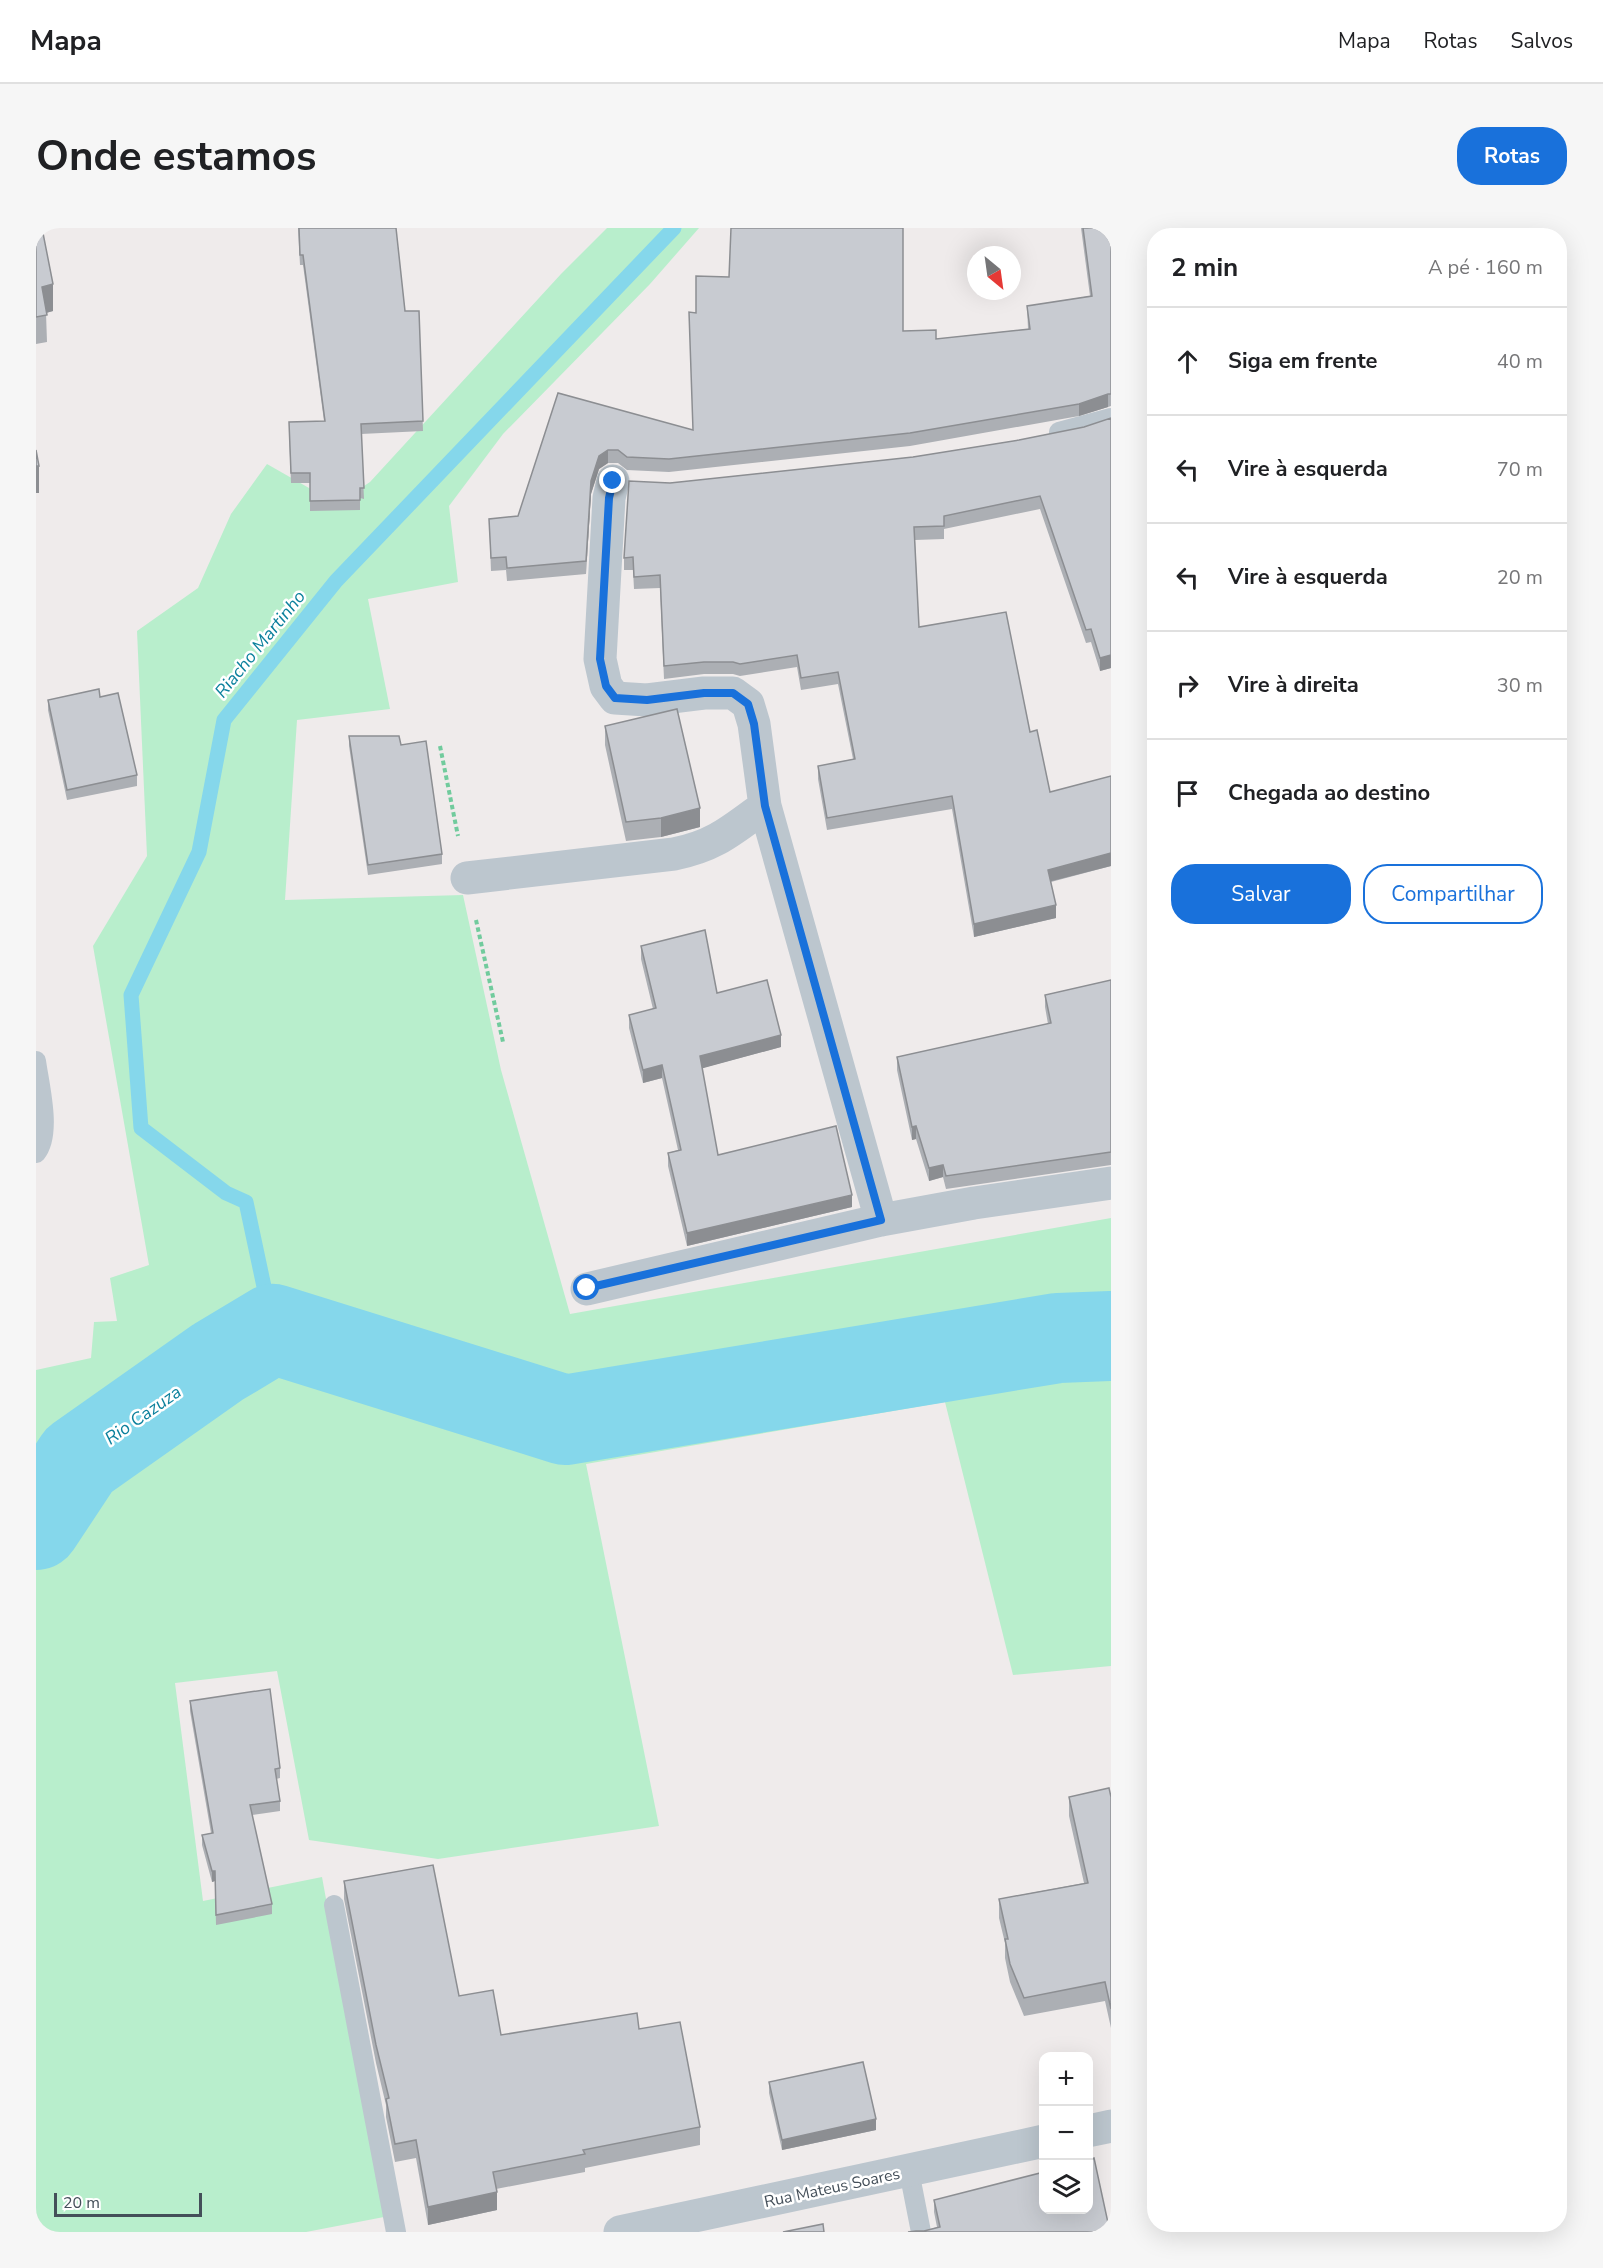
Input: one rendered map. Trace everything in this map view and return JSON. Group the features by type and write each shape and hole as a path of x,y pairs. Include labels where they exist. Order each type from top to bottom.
{"street":[{"path":"624,482 609,498 600,659 606,686 615,698 647,700 704,693 733,693 748,704 752,713 765,806 881,1220"},
{"path":"467,878 674,854 697,849 723,837 765,806"},
{"path":"587,1288 881,1220 974,1203 1111,1184"},
{"path":"1093,2130 1111,2127"},
{"name":"Rua Mateus Soares","path":"620,2232 684,2226 1039,2142"}],"lane":[{"path":"1039,437 1082,428 1111,418"},
{"path":"36,1060 44,1124 39,1149 36,1153"},
{"path":"334,1905 396,2232"},
{"path":"909,2171 921,2232"}],"green space":[{"path":"607,228 699,228 650,284 503,434 449,506 458,582 368,599 390,709 297,720 285,900 463,895 501,1070 570,1314 1111,1218 1111,1666 1013,1675 945,1402 586,1464 659,1826 438,1859 309,1840 277,1671 175,1683 203,1901 322,1877 384,2217 306,2232 36,2232 36,1370 91,1358 94,1322 117,1321 110,1278 149,1265 93,946 147,856 137,631 198,588 231,514 267,464 337,504 370,482 561,274"}],"building":[{"path":"36,228 42,228 53,284 42,287 47,315 36,317"},
{"path":"299,228 396,228 405,311 419,311 423,421 361,424 364,488 360,488 360,500 310,501 310,473 291,473 289,422 325,421 303,255 300,255"},
{"path":"731,228 903,228 903,331 936,330 936,339 1030,329 1027,306 1092,296 1083,228 1111,228 1111,394 1079,404 910,433 669,459 627,457 618,450 608,450 599,456 591,481 586,561 507,568 506,557 491,558 489,519 518,516 558,393 693,430 689,312 696,313 696,276 729,277"},
{"path":"1111,418 1111,655 1100,658 1091,629 1086,630 1040,496 944,516 944,526 914,527 919,627 1006,612 1030,732 1037,730 1050,792 1111,776 1111,853 1048,870 1056,905 974,924 952,796 827,818 818,766 855,759 838,672 801,678 797,655 740,664 704,662 664,666 660,575 634,577 633,557 624,558 629,481 670,483 913,457 1019,440 1084,427"},
{"path":"36,450 39,466 36,466"},
{"path":"99,689 100,697 118,693 137,775 67,790 48,700"},
{"path":"677,709 700,808 661,818 626,822 605,726"},
{"path":"349,736 399,736 401,745 426,741 442,854 368,865"},
{"path":"705,930 717,993 767,980 781,1035 700,1056 718,1155 836,1126 852,1195 687,1233 668,1153 681,1150 662,1065 643,1070 629,1015 656,1008 641,946"},
{"path":"1111,980 1111,1152 946,1176 943,1165 929,1168 916,1126 912,1127 897,1057 1051,1023 1045,995"},
{"path":"270,1689 280,1768 275,1769 280,1801 250,1805 272,1904 216,1915 215,1871 212,1871 202,1835 213,1833 190,1701"},
{"path":"1109,1788 1111,1797 1111,2009 1105,1982 1024,1998 1010,1964 1005,1939 1008,1939 999,1899 1088,1883 1069,1797"},
{"path":"433,1865 459,1996 493,1990 501,2035 637,2013 639,2029 680,2022 700,2127 583,2150 585,2154 493,2172 497,2192 428,2207 416,2140 395,2144 386,2099 389,2098 376,2045 344,1881"},
{"path":"863,2062 876,2119 782,2140 769,2082"},
{"path":"1093,2158 1110,2232 908,2232 940,2227 934,2200 1039,2173 1039,2214 1093,2214"},
{"path":"823,2224 824,2232 783,2232"}],"waterway":[{"name":"Riacho Martinho","path":"273,1329 246,1202 226,1193 141,1128 131,995 199,852 224,720 336,581 674,228"},
{"name":"Rio Cazuza","path":"36,1525 79,1460 218,1362 273,1329 565,1420 1058,1338 1111,1336"}],"route":[{"path":"587,1288 881,1220 765,806 754,724 748,704 733,693 704,693 647,700 615,698 606,686 600,659 609,498 613,481"}]}
